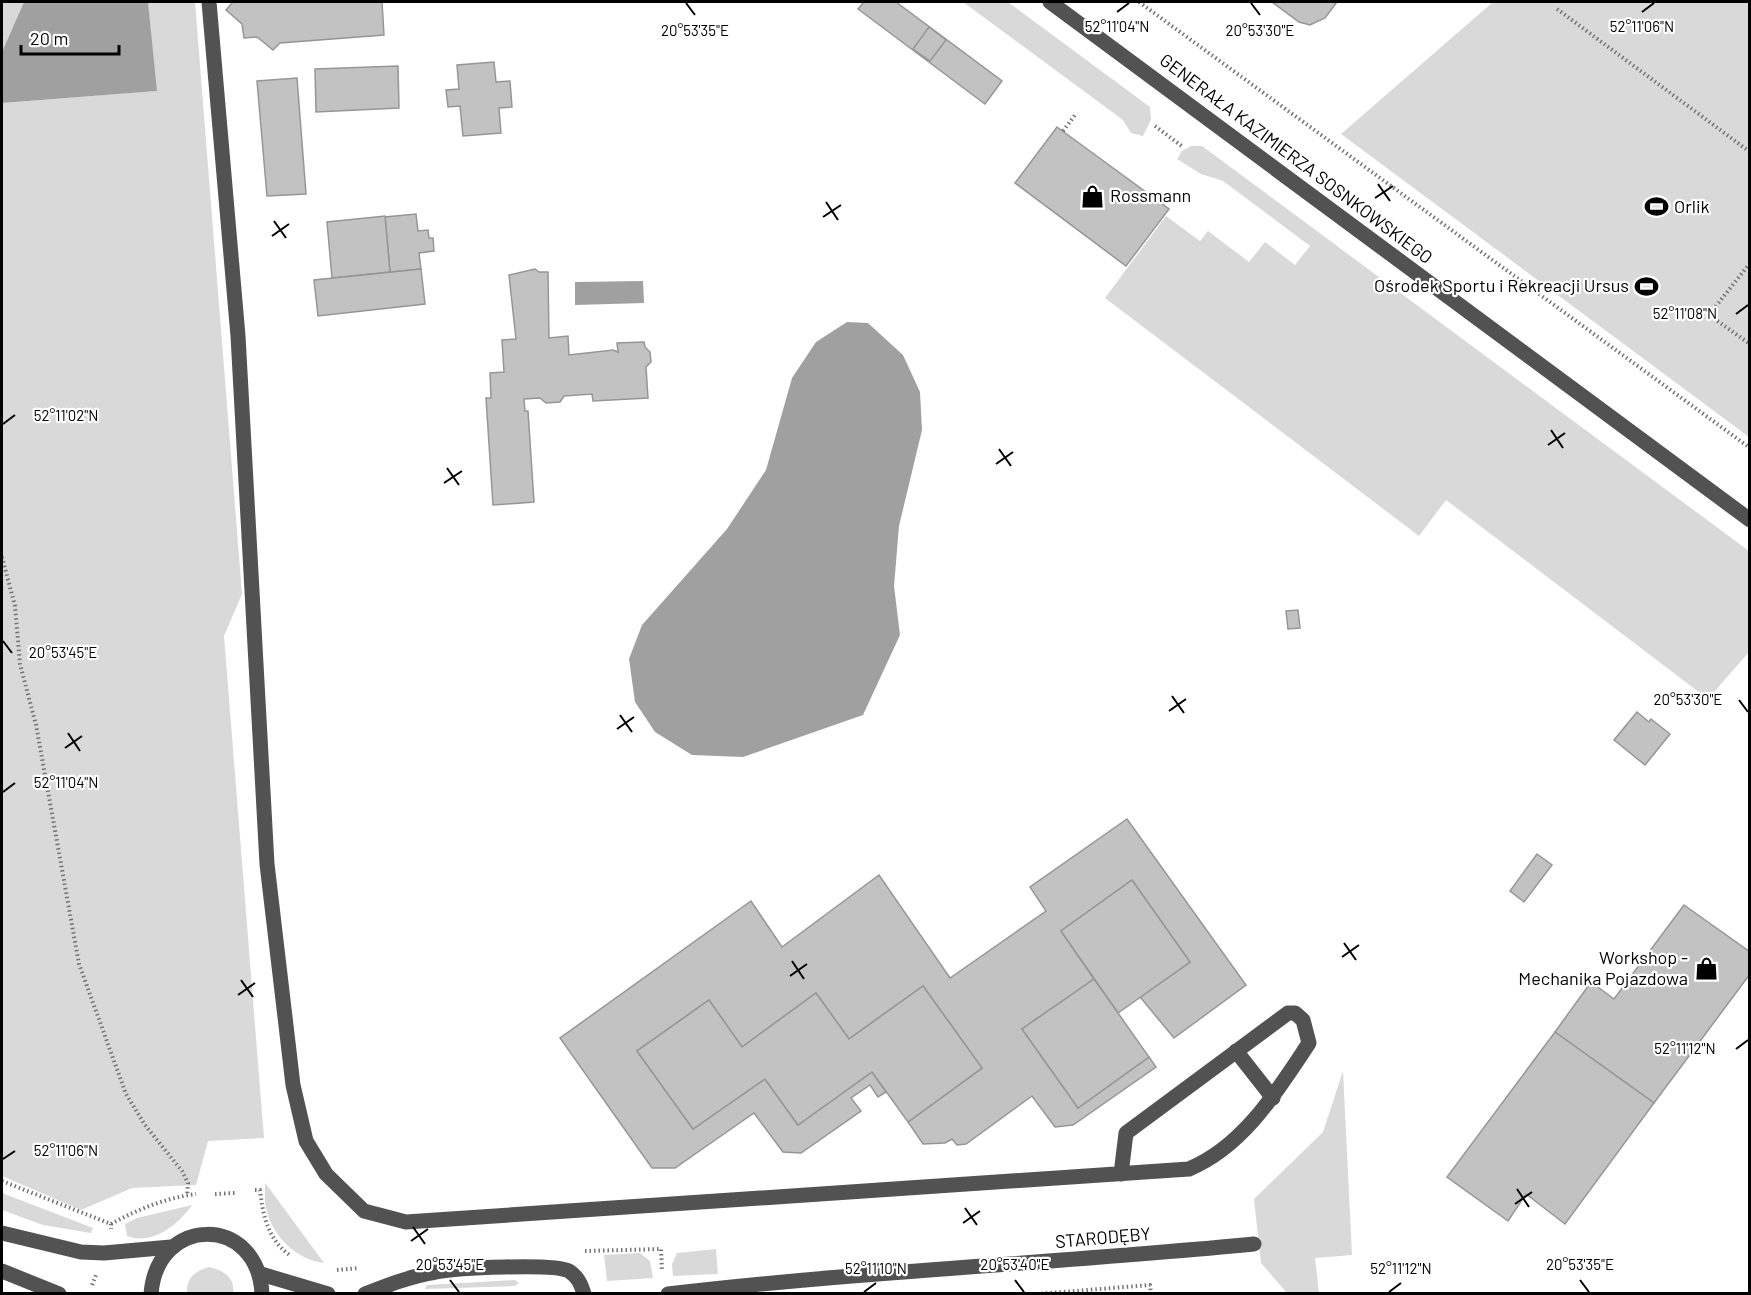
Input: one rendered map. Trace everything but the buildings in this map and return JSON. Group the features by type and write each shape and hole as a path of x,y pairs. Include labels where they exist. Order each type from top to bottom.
{"street":[{"path":"210,2 238,336 267,864 292,1085 306,1141 326,1174 363,1211 406,1222 1121,1174 1190,1169 1204,1163 1230,1145 1273,1098 1309,1043 1303,1020 1295,1013 1288,1013 1126,1133 1121,1174"},
{"name":"GENERAŁA KAZIMIERZA SOSNKOWSKIEGO","path":"1050,2 1749,520"},
{"path":"1236,1051 1273,1098"},
{"path":"2,1233 81,1252 104,1253 171,1247"},
{"path":"151,1293 152,1276 159,1260 171,1247 190,1236 201,1234 212,1234 234,1240 251,1254 261,1274 262,1293"},
{"name":"STARODĘBY","path":"668,1293 779,1281 1104,1258 1254,1244"},
{"path":"365,1293 405,1279 438,1271 542,1266 568,1270 579,1279 584,1293"},
{"path":"2,1271 59,1293"},
{"path":"261,1274 328,1293"}],"path":[{"path":"1139,2 1749,448"},
{"path":"1557,9 1749,152"},
{"path":"1063,131 1076,114"},
{"path":"1155,126 1183,147"},
{"path":"1749,262 1709,315 1749,344"},
{"path":"2,557 15,606 20,664 36,725 80,964 126,1094 144,1125 182,1171 188,1183 187,1195"},
{"path":"2,1181 111,1224"},
{"path":"215,1194 235,1193"},
{"path":"111,1224 132,1212 196,1194"},
{"path":"110,1237 111,1224"},
{"path":"1037,1293 1150,1285 1150,1293"}],"shaded area":[{"path":"2,2 24,2 2,52"},
{"path":"24,2 148,2 157,91 2,103 2,52"},
{"path":"148,2 195,2 242,594 224,636 264,1138 208,1141 196,1185 132,1188 81,1210 2,1176 2,103 156,91"},
{"path":"963,2 1008,2 1150,107 1151,120 1143,136 1131,133 1123,120"},
{"name":"Ośrodek Sportu i Rekreacji Ursus","path":"1493,2 1749,2 1749,437 1341,134"},
{"path":"1191,146 1202,146 1749,551 1749,652 1708,699 1446,500 1419,536 1105,298 1166,216 1200,241 1208,231 1249,262 1265,242 1295,265 1310,246 1223,181 1201,174 1177,159 1182,151"},
{"path":"643,281 644,303 575,305 575,282"},
{"path":"847,322 868,323 903,355 920,392 922,430 899,526 894,586 900,635 863,715 743,757 692,755 655,732 635,702 629,659 642,625 727,529 766,470 792,378 816,342"},
{"path":"1343,1071 1352,1255 1315,1258 1319,1293 1287,1293 1261,1263 1254,1199 1323,1132"},
{"path":"265,1183 324,1263 296,1252 275,1231 267,1212"},
{"path":"2,1193 93,1228 91,1233 43,1225 2,1210"},
{"path":"192,1205 172,1226 155,1236 136,1238 127,1236 125,1224 137,1218"},
{"path":"716,1249 718,1274 673,1276 672,1264 677,1253"},
{"path":"640,1253 650,1261 653,1278 607,1281 604,1255"},
{"path":"209,1267 227,1275 232,1283 233,1293 187,1293 188,1283 192,1276"},
{"path":"515,1280 519,1283 515,1286 425,1289 427,1285"}],"place":[{"name":"Rossmann","path":"1092,196"},
{"name":"Orlik","path":"1656,207"},
{"name":"Ośrodek Sportu i Rekreacji Ursus","path":"1647,286"},
{"name":"Workshop - Mechanika Pojazdowa","path":"1706,968"}]}
